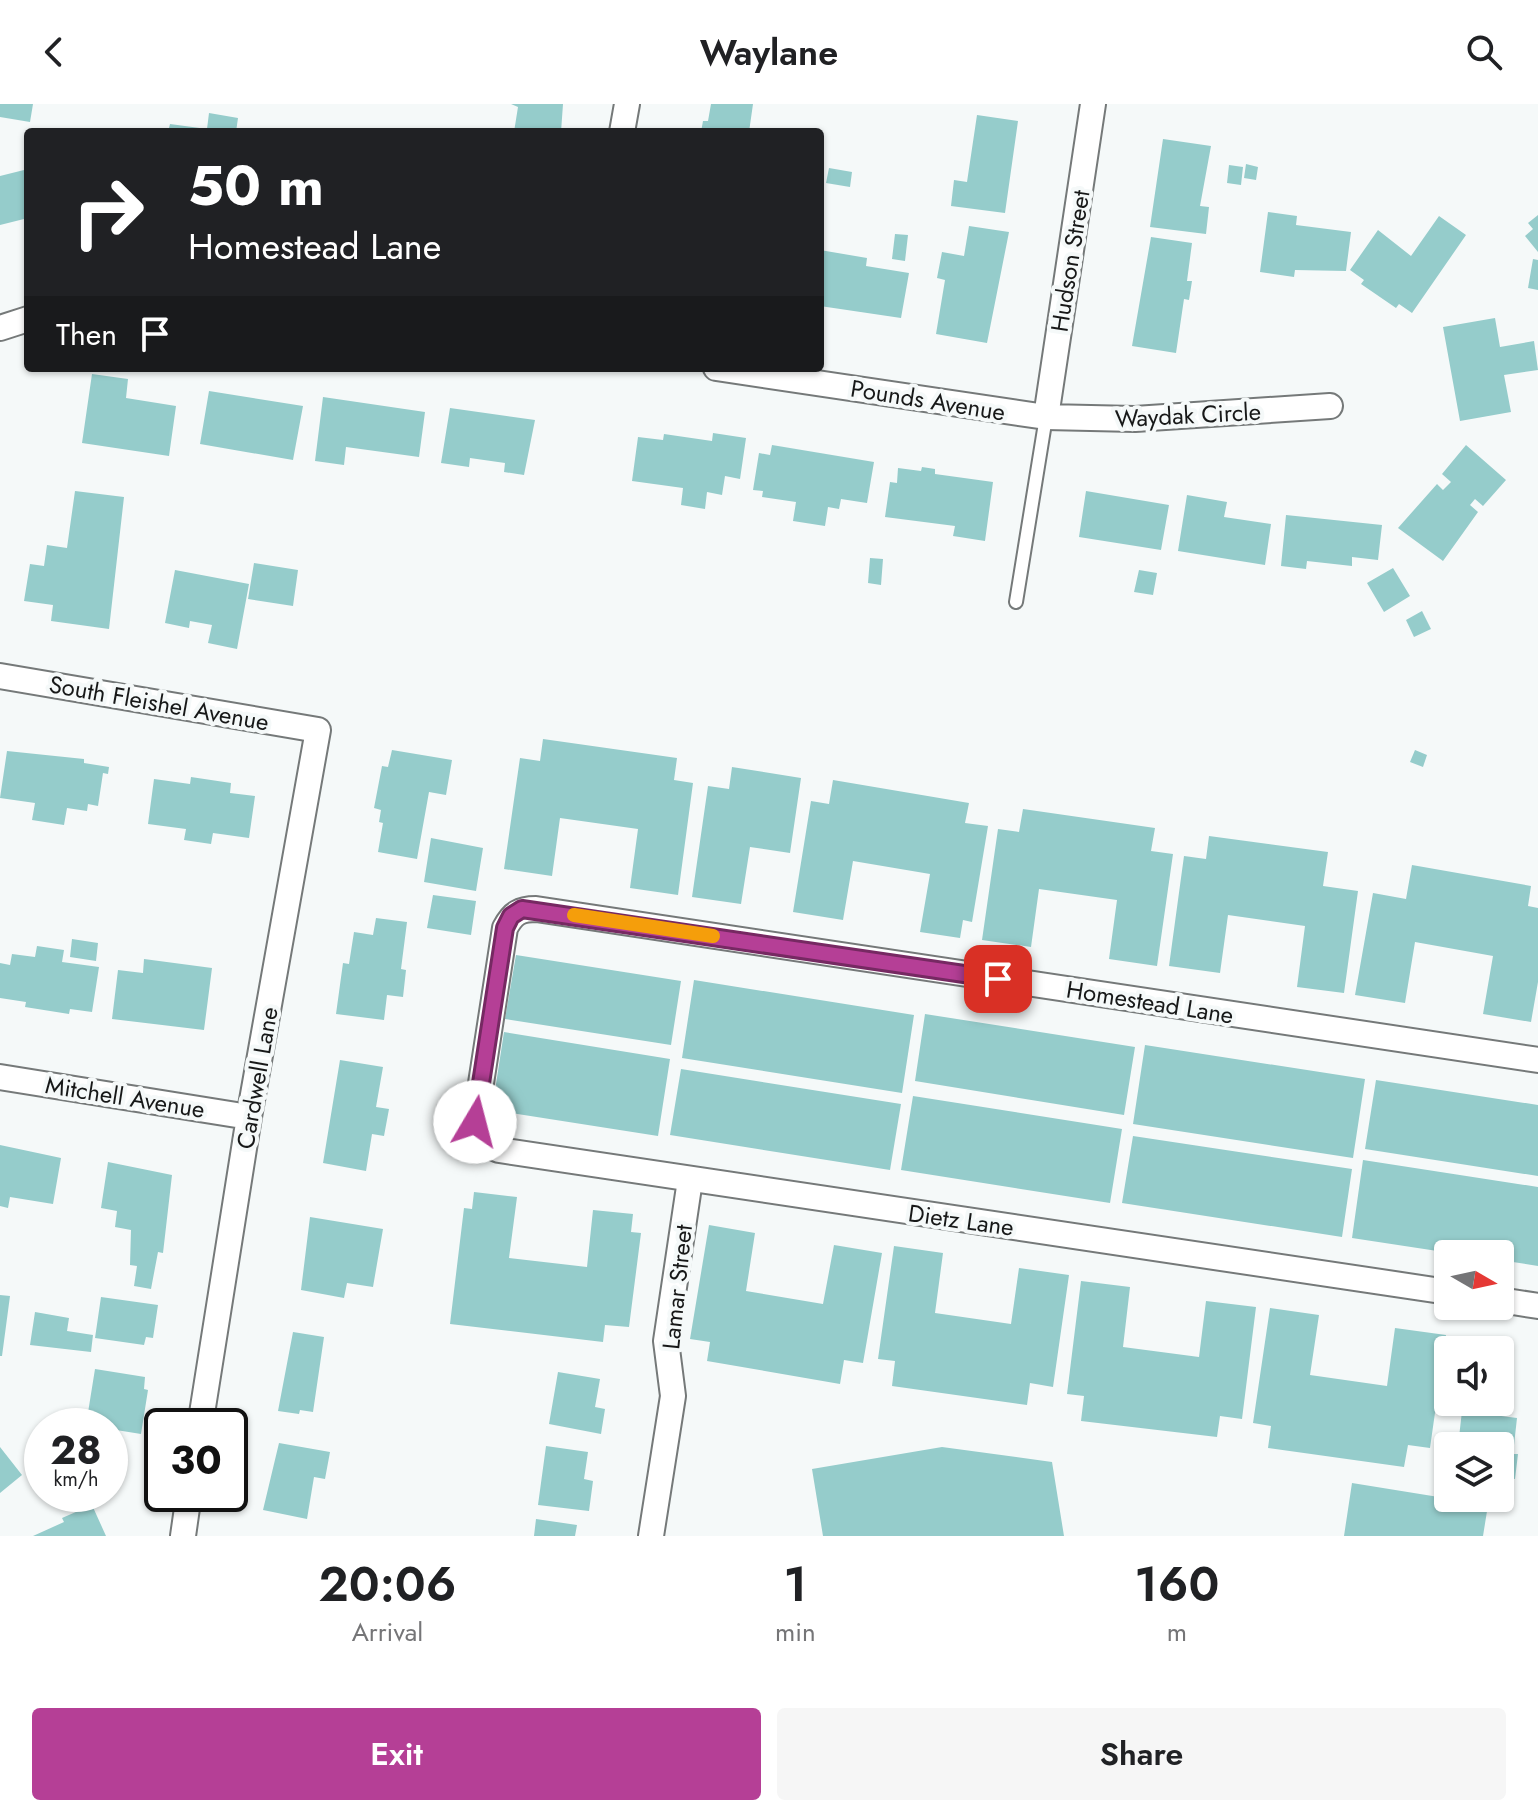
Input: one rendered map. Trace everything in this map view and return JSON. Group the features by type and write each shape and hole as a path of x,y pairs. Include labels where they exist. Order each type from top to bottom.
{"street":[{"path":"623,128 627,104"},
{"name":"Hudson Street","path":"1046,417 1093,104"},
{"path":"0,328 24,320"},
{"name":"Pounds Avenue","path":"743,372 1046,417"},
{"name":"Waydak Circle","path":"1046,417 1135,419 1330,406"},
{"name":"South Fleishel Avenue","path":"0,676 318,730"},
{"name":"Cardwell Lane","path":"203,1408 249,1117 318,730"},
{"name":"Homestead Lane","path":"480,1136 475,1122 476,1107 505,928 511,916 522,909 1538,1060"},
{"name":"Mitchell Avenue","path":"0,1077 249,1117"},
{"name":"Dietz Lane","path":"480,1136 487,1145 499,1150 1434,1290"},
{"name":"Lamar Street","path":"651,1536 673,1396 666,1341 690,1180"},
{"path":"1514,1302 1538,1306"},
{"path":"183,1536 186,1512"}],"lane":[{"path":"1016,602 1046,417"}],"building":[{"path":"0,104 33,104 30,122 0,117"},
{"path":"511,104 563,104 561,128 515,128 518,107"},
{"path":"711,104 753,104 750,128 702,128 703,121 708,121"},
{"path":"209,113 238,118 237,128 207,128"},
{"path":"977,115 1018,121 1005,213 951,206 954,180 967,182"},
{"path":"170,124 200,128 169,128"},
{"path":"1163,139 1211,146 1200,206 1209,207 1206,234 1150,227"},
{"path":"1246,164 1258,167 1256,180 1244,178"},
{"path":"1229,165 1243,167 1241,185 1227,183"},
{"path":"829,168 852,172 850,187 826,183"},
{"path":"24,170 24,219 0,225 0,176"},
{"path":"1268,212 1297,216 1296,225 1351,232 1346,271 1295,270 1294,277 1260,272"},
{"path":"1538,215 1538,252 1525,236 1533,229 1528,223"},
{"path":"1439,216 1466,235 1412,313 1399,304 1396,308 1361,284 1364,280 1350,270 1378,230 1411,256"},
{"path":"969,226 1009,232 987,343 936,334 945,280 937,278 942,252 964,256"},
{"path":"895,234 908,235 905,261 892,259"},
{"path":"1151,237 1192,243 1187,281 1192,281 1189,300 1184,299 1176,353 1132,346"},
{"path":"824,251 867,258 866,266 909,273 901,318 824,307"},
{"path":"1533,259 1538,260 1538,290 1528,288"},
{"path":"1495,318 1500,347 1534,341 1538,370 1504,375 1511,412 1460,421 1443,327"},
{"path":"92,374 128,379 126,398 176,406 169,456 82,443"},
{"path":"209,391 303,406 293,460 200,444"},
{"path":"323,397 425,412 419,457 346,447 344,465 315,461"},
{"path":"450,408 535,420 524,475 504,472 505,463 470,458 469,467 441,463"},
{"path":"713,433 746,438 740,479 725,476 722,495 707,492 705,509 681,505 683,488 632,481 638,437 663,440 664,434 712,441"},
{"path":"772,445 874,462 867,503 841,499 839,509 828,507 825,526 793,521 796,502 762,497 763,491 753,490 759,453 770,455"},
{"path":"1466,445 1506,480 1483,506 1475,499 1470,505 1478,512 1443,561 1398,528 1437,484 1443,490 1451,482 1442,474"},
{"path":"922,467 935,469 935,474 993,482 985,541 953,536 955,526 885,517 890,482 897,483 898,468 921,471"},
{"path":"75,491 124,497 109,629 51,621 53,605 24,601 30,564 44,566 47,545 67,548"},
{"path":"1086,491 1169,505 1161,550 1079,537"},
{"path":"1187,495 1227,502 1224,517 1271,524 1265,565 1178,551"},
{"path":"1286,515 1382,525 1378,560 1352,557 1352,566 1307,561 1306,569 1281,566"},
{"path":"870,558 883,559 881,585 868,583"},
{"path":"254,563 298,570 293,606 248,599"},
{"path":"1393,568 1410,596 1384,612 1367,583"},
{"path":"175,570 249,584 237,649 208,643 212,625 190,621 189,628 165,623"},
{"path":"1139,570 1157,573 1153,595 1134,592"},
{"path":"1422,611 1431,629 1414,637 1406,620"},
{"path":"543,739 677,758 674,780 693,783 678,895 630,888 638,829 560,818 552,876 504,869 520,758 540,761"},
{"path":"392,750 452,760 446,795 429,792 417,859 378,852 383,823 379,822 381,810 374,808 382,766 388,767"},
{"path":"1415,750 1427,755 1423,767 1410,762"},
{"path":"7,751 84,759 84,763 109,767 108,774 103,773 98,806 88,804 87,811 67,808 64,825 32,820 35,803 0,798"},
{"path":"732,767 801,778 790,853 750,847 741,904 692,897 708,786 729,789"},
{"path":"191,777 231,783 230,793 255,796 249,838 213,833 211,844 184,840 186,829 148,824 154,779 190,784"},
{"path":"833,780 969,803 965,823 988,826 972,922 963,920 960,938 920,932 930,874 853,861 843,920 793,912 811,801 829,804"},
{"path":"1023,809 1155,828 1151,851 1173,854 1157,966 1109,959 1117,900 1039,889 1031,947 982,940 998,829 1019,832"},
{"path":"1209,836 1328,852 1323,886 1358,891 1344,993 1297,987 1305,926 1228,915 1220,973 1169,966 1184,856 1206,859"},
{"path":"431,838 483,848 476,891 424,882"},
{"path":"1412,865 1531,886 1528,906 1538,908 1538,982 1531,1022 1483,1014 1493,956 1415,942 1405,1003 1355,995 1373,893 1406,899"},
{"path":"433,895 476,901 471,935 427,928"},
{"path":"376,918 407,922 401,969 406,970 403,997 387,995 384,1020 336,1014 343,963 349,964 354,932 373,935"},
{"path":"72,939 98,943 96,961 70,957"},
{"path":"37,946 64,950 62,962 99,967 92,1012 70,1009 69,1014 25,1007 26,1002 0,998 0,963 10,965 12,954 35,957"},
{"path":"516,955 681,981 671,1045 505,1019"},
{"path":"144,959 212,968 204,1030 112,1019 118,970 143,973"},
{"path":"694,980 914,1015 902,1093 682,1058"},
{"path":"925,1014 1135,1047 1124,1115 915,1081"},
{"path":"504,1032 670,1059 658,1136 492,1110"},
{"path":"1145,1045 1365,1079 1353,1158 1133,1124"},
{"path":"340,1060 383,1067 376,1107 389,1109 384,1136 372,1134 366,1171 323,1163"},
{"path":"681,1069 901,1104 890,1170 670,1135"},
{"path":"1376,1080 1538,1105 1538,1176 1365,1149"},
{"path":"913,1096 1122,1129 1110,1203 901,1170"},
{"path":"1133,1136 1352,1169 1342,1237 1122,1203"},
{"path":"0,1145 61,1158 53,1204 10,1197 8,1208 0,1206"},
{"path":"1363,1160 1538,1187 1538,1266 1514,1262 1514,1240 1434,1240 1434,1250 1352,1238"},
{"path":"108,1162 172,1175 163,1253 158,1252 151,1289 134,1286 137,1266 130,1265 131,1230 115,1227 117,1211 101,1208"},
{"path":"474,1192 517,1197 509,1258 587,1267 593,1210 633,1214 631,1232 641,1233 629,1327 605,1325 603,1342 450,1324 464,1208 472,1209"},
{"path":"310,1217 383,1229 373,1287 347,1283 344,1298 301,1290"},
{"path":"709,1225 755,1233 746,1291 823,1304 834,1245 882,1253 863,1363 844,1360 840,1384 707,1361 710,1342 690,1339"},
{"path":"894,1246 943,1253 935,1313 1011,1324 1019,1268 1069,1275 1053,1387 1030,1383 1027,1405 892,1386 895,1361 878,1359"},
{"path":"1081,1281 1130,1287 1123,1347 1199,1357 1206,1301 1256,1307 1242,1419 1220,1416 1217,1437 1081,1421 1084,1396 1067,1394"},
{"path":"0,1295 10,1296 2,1356 0,1356"},
{"path":"101,1297 158,1305 153,1338 146,1337 144,1345 95,1338"},
{"path":"1270,1308 1319,1315 1310,1375 1387,1386 1395,1328 1446,1335 1434,1336 1435,1416 1430,1448 1408,1445 1404,1467 1268,1448 1271,1426 1253,1423"},
{"path":"35,1312 69,1318 67,1331 93,1335 91,1352 30,1345"},
{"path":"293,1332 324,1337 313,1412 278,1411"},
{"path":"95,1369 145,1377 144,1389 148,1390 141,1434 128,1432 128,1408 89,1408"},
{"path":"558,1372 600,1379 595,1407 605,1409 601,1434 549,1424"},
{"path":"1461,1416 1517,1418 1514,1445 1514,1432 1460,1432"},
{"path":"279,1443 330,1452 325,1479 314,1477 307,1519 263,1510"},
{"path":"546,1446 588,1452 584,1479 593,1481 589,1511 538,1505"},
{"path":"0,1447 22,1475 0,1493"},
{"path":"942,1447 1052,1462 1064,1536 823,1536 812,1469"},
{"path":"1514,1454 1518,1454 1515,1479"},
{"path":"1352,1483 1434,1496 1434,1512 1487,1512 1483,1536 1344,1536"},
{"path":"76,1512 95,1512 106,1536 33,1536 64,1522 62,1518"},
{"path":"536,1519 577,1525 575,1536 534,1536"}],"slow traffic":[{"path":"574,915 713,936"}],"route":[{"path":"475,1122 505,928 511,916 522,909 998,979"}]}
